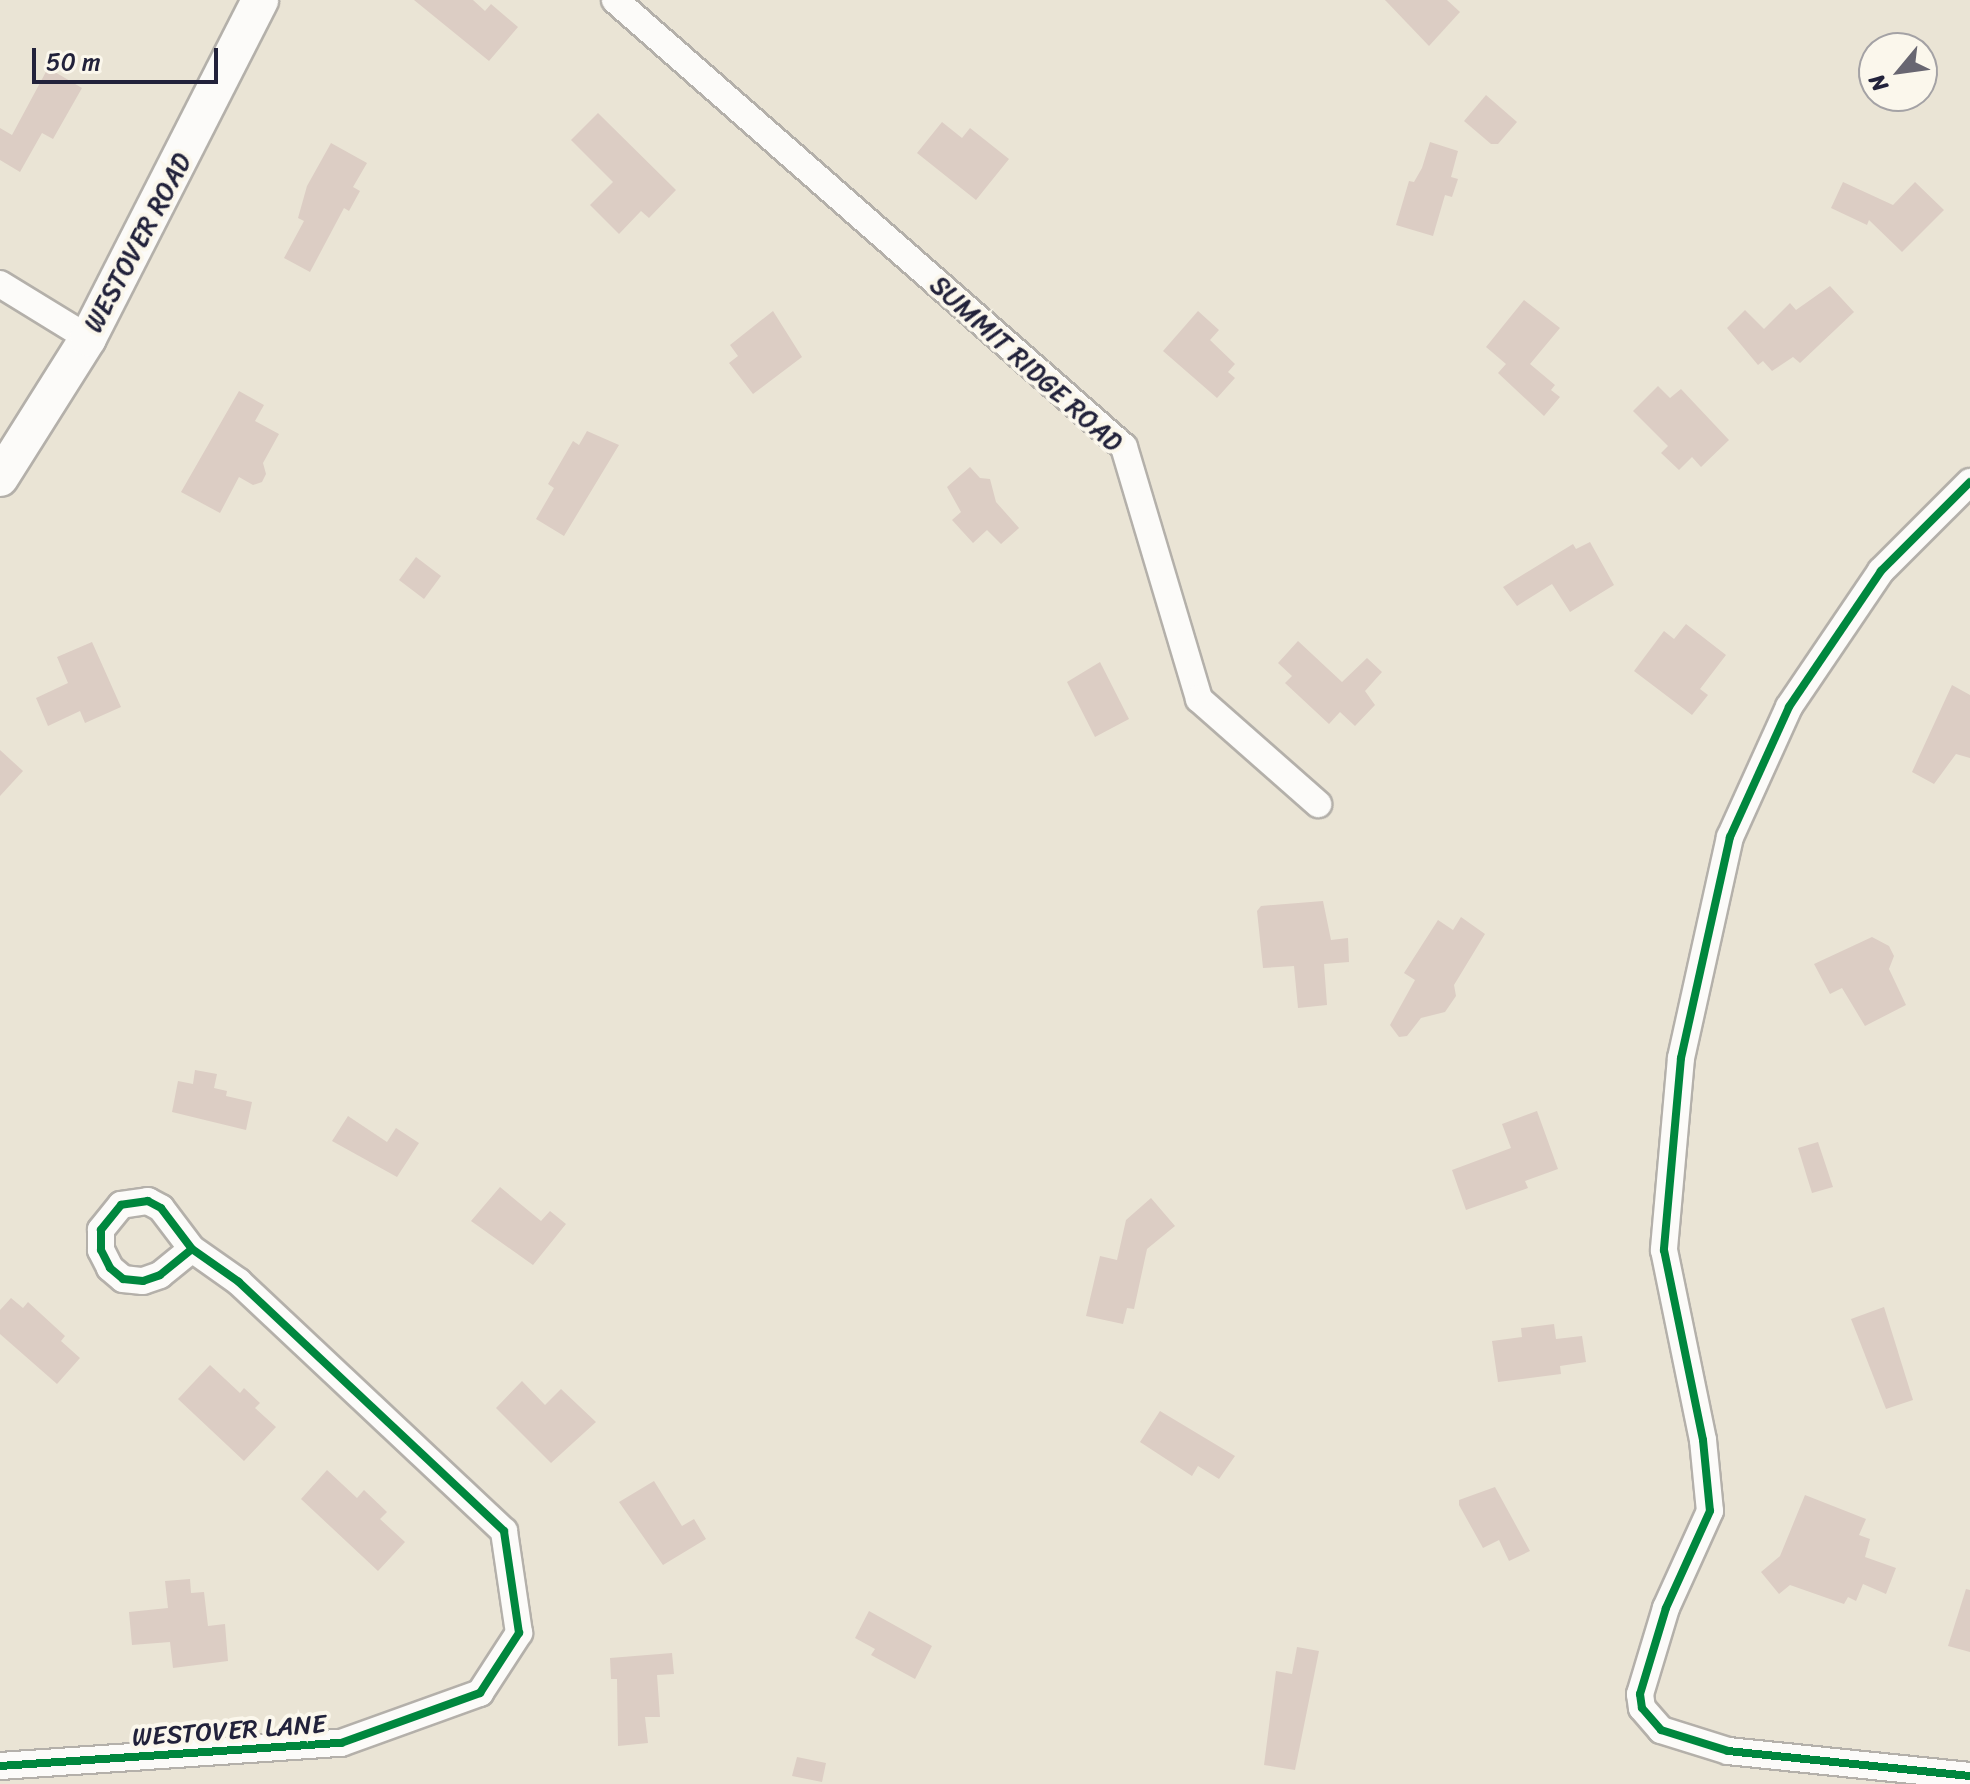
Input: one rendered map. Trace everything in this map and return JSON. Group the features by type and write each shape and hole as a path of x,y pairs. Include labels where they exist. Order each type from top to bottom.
{"street":[{"name":"WESTOVER ROAD","path":"0,478 88,338 232,64 260,0"},
{"name":"SUMMIT RIDGE ROAD","path":"615,0 1124,447 1199,699 1318,804"},
{"path":"0,284 88,338"},
{"path":"1970,482 1881,571 1797,695 1730,837 1681,1058 1664,1250 1703,1440 1710,1511 1666,1608 1640,1694 1642,1708 1661,1730 1728,1751 1970,1776"},
{"name":"WESTOVER LANE","path":"0,1766 341,1743 480,1693 519,1633 504,1531 239,1282 192,1249"}],"building":[{"path":"414,0 473,0 485,11 491,4 518,27 489,61"},
{"path":"1385,0 1447,0 1460,12 1429,46"},
{"path":"48,68 82,88 53,139 42,133 20,172 0,160 0,128 12,135"},
{"path":"1486,95 1517,122 1498,144 1491,144 1464,121"},
{"path":"598,113 676,190 649,218 641,211 619,234 590,205 613,182 571,140"},
{"path":"942,122 962,138 970,128 1009,159 976,200 917,153"},
{"path":"1430,142 1458,151 1451,177 1458,179 1452,197 1445,195 1433,236 1396,225 1409,181 1414,182 1422,168"},
{"path":"331,143 367,163 353,187 360,191 349,211 344,208 310,272 284,258 304,221 298,218 307,186"},
{"path":"1843,182 1893,205 1915,182 1944,210 1902,252 1869,220 1867,225 1831,208"},
{"path":"1830,286 1854,312 1800,363 1793,357 1772,371 1763,361 1758,365 1727,328 1745,310 1764,329 1790,303 1796,310"},
{"path":"1524,300 1560,328 1530,364 1555,385 1551,390 1560,397 1544,416 1498,373 1506,364 1486,347"},
{"path":"773,311 802,357 753,394 729,363 738,356 730,345"},
{"path":"1198,311 1219,330 1210,340 1235,364 1228,372 1235,378 1217,398 1163,351"},
{"path":"1658,386 1670,398 1681,389 1729,440 1701,467 1692,457 1679,470 1661,453 1668,446 1633,411"},
{"path":"239,391 264,405 255,421 279,434 263,463 266,474 262,482 253,485 239,477 220,513 181,492"},
{"path":"587,431 619,445 564,536 536,519 554,488 548,484 573,441 579,445"},
{"path":"970,467 980,478 990,479 996,502 1019,528 1001,544 987,530 973,543 952,520 961,512 947,487"},
{"path":"1590,542 1614,585 1570,612 1552,584 1517,606 1503,587 1573,544 1576,549"},
{"path":"416,557 441,576 424,599 399,580"},
{"path":"1686,624 1726,655 1700,689 1708,695 1692,715 1634,671 1664,631 1674,639"},
{"path":"1298,641 1342,682 1367,658 1382,672 1365,691 1375,705 1355,726 1340,712 1329,724 1285,683 1292,676 1278,663"},
{"path":"92,642 121,707 85,723 80,711 48,726 36,698 68,683 57,657"},
{"path":"1100,662 1129,719 1095,737 1067,682"},
{"path":"1952,685 1970,695 1970,758 1956,754 1934,784 1912,772"},
{"path":"0,750 23,771 0,796"},
{"path":"1323,901 1331,940 1348,938 1349,962 1324,964 1327,1005 1298,1008 1294,966 1263,968 1257,911 1261,906"},
{"path":"1461,917 1485,934 1454,985 1456,996 1445,1012 1421,1018 1407,1036 1399,1037 1390,1025 1415,980 1404,973 1438,920 1453,930"},
{"path":"1872,937 1889,946 1894,956 1889,969 1906,1005 1865,1026 1842,988 1830,994 1814,964"},
{"path":"195,1070 217,1074 214,1088 227,1091 226,1096 252,1102 246,1130 172,1112 178,1081 193,1084"},
{"path":"1537,1111 1558,1169 1525,1181 1528,1188 1466,1210 1452,1170 1511,1148 1502,1124"},
{"path":"348,1116 387,1142 396,1128 419,1143 397,1177 332,1141"},
{"path":"1818,1142 1833,1187 1812,1193 1798,1148"},
{"path":"500,1187 541,1221 550,1211 566,1224 533,1265 471,1221"},
{"path":"1151,1198 1175,1226 1147,1249 1134,1309 1127,1308 1123,1324 1086,1316 1100,1256 1117,1260 1126,1220"},
{"path":"11,1298 23,1308 28,1302 65,1336 61,1341 80,1358 57,1384 0,1334 0,1310"},
{"path":"1884,1307 1913,1400 1886,1409 1851,1319"},
{"path":"1554,1324 1556,1339 1582,1336 1586,1362 1560,1366 1561,1374 1498,1382 1492,1341 1522,1337 1521,1328"},
{"path":"210,1365 240,1393 244,1388 260,1403 255,1408 276,1427 244,1461 178,1399"},
{"path":"522,1381 545,1405 561,1389 596,1422 551,1463 496,1408"},
{"path":"1160,1411 1235,1456 1219,1479 1198,1466 1192,1476 1140,1442"},
{"path":"327,1470 357,1498 364,1490 387,1512 380,1519 405,1542 378,1571 301,1499"},
{"path":"654,1481 682,1526 694,1519 706,1539 663,1565 619,1502"},
{"path":"1495,1487 1530,1551 1509,1561 1499,1540 1483,1548 1459,1505 1459,1500"},
{"path":"1805,1495 1866,1519 1859,1535 1870,1539 1865,1557 1896,1568 1886,1594 1863,1584 1856,1601 1848,1597 1844,1604 1790,1585 1779,1594 1761,1572 1780,1556"},
{"path":"190,1579 191,1593 204,1592 208,1626 225,1624 228,1661 173,1668 170,1642 132,1645 129,1612 168,1608 165,1581"},
{"path":"1966,1589 1970,1590 1970,1652 1948,1646"},
{"path":"869,1611 932,1646 915,1679 871,1655 875,1649 855,1638"},
{"path":"1297,1647 1319,1651 1295,1770 1264,1765 1276,1671 1292,1674"},
{"path":"672,1653 674,1674 657,1675 660,1717 645,1717 648,1743 618,1746 617,1679 611,1679 610,1658"},
{"path":"797,1757 826,1763 822,1782 792,1776"}],"cycle path":[{"path":"1970,482 1881,571 1789,707 1730,837 1681,1058 1664,1250 1703,1440 1710,1511 1666,1608 1640,1694 1642,1708 1661,1730 1728,1751 1970,1776"},
{"path":"0,1766 341,1743 480,1693 519,1633 504,1531 239,1282 192,1249 161,1208 148,1201 121,1205 101,1230 101,1250 110,1268 123,1279 143,1281 160,1275 192,1249"}]}
